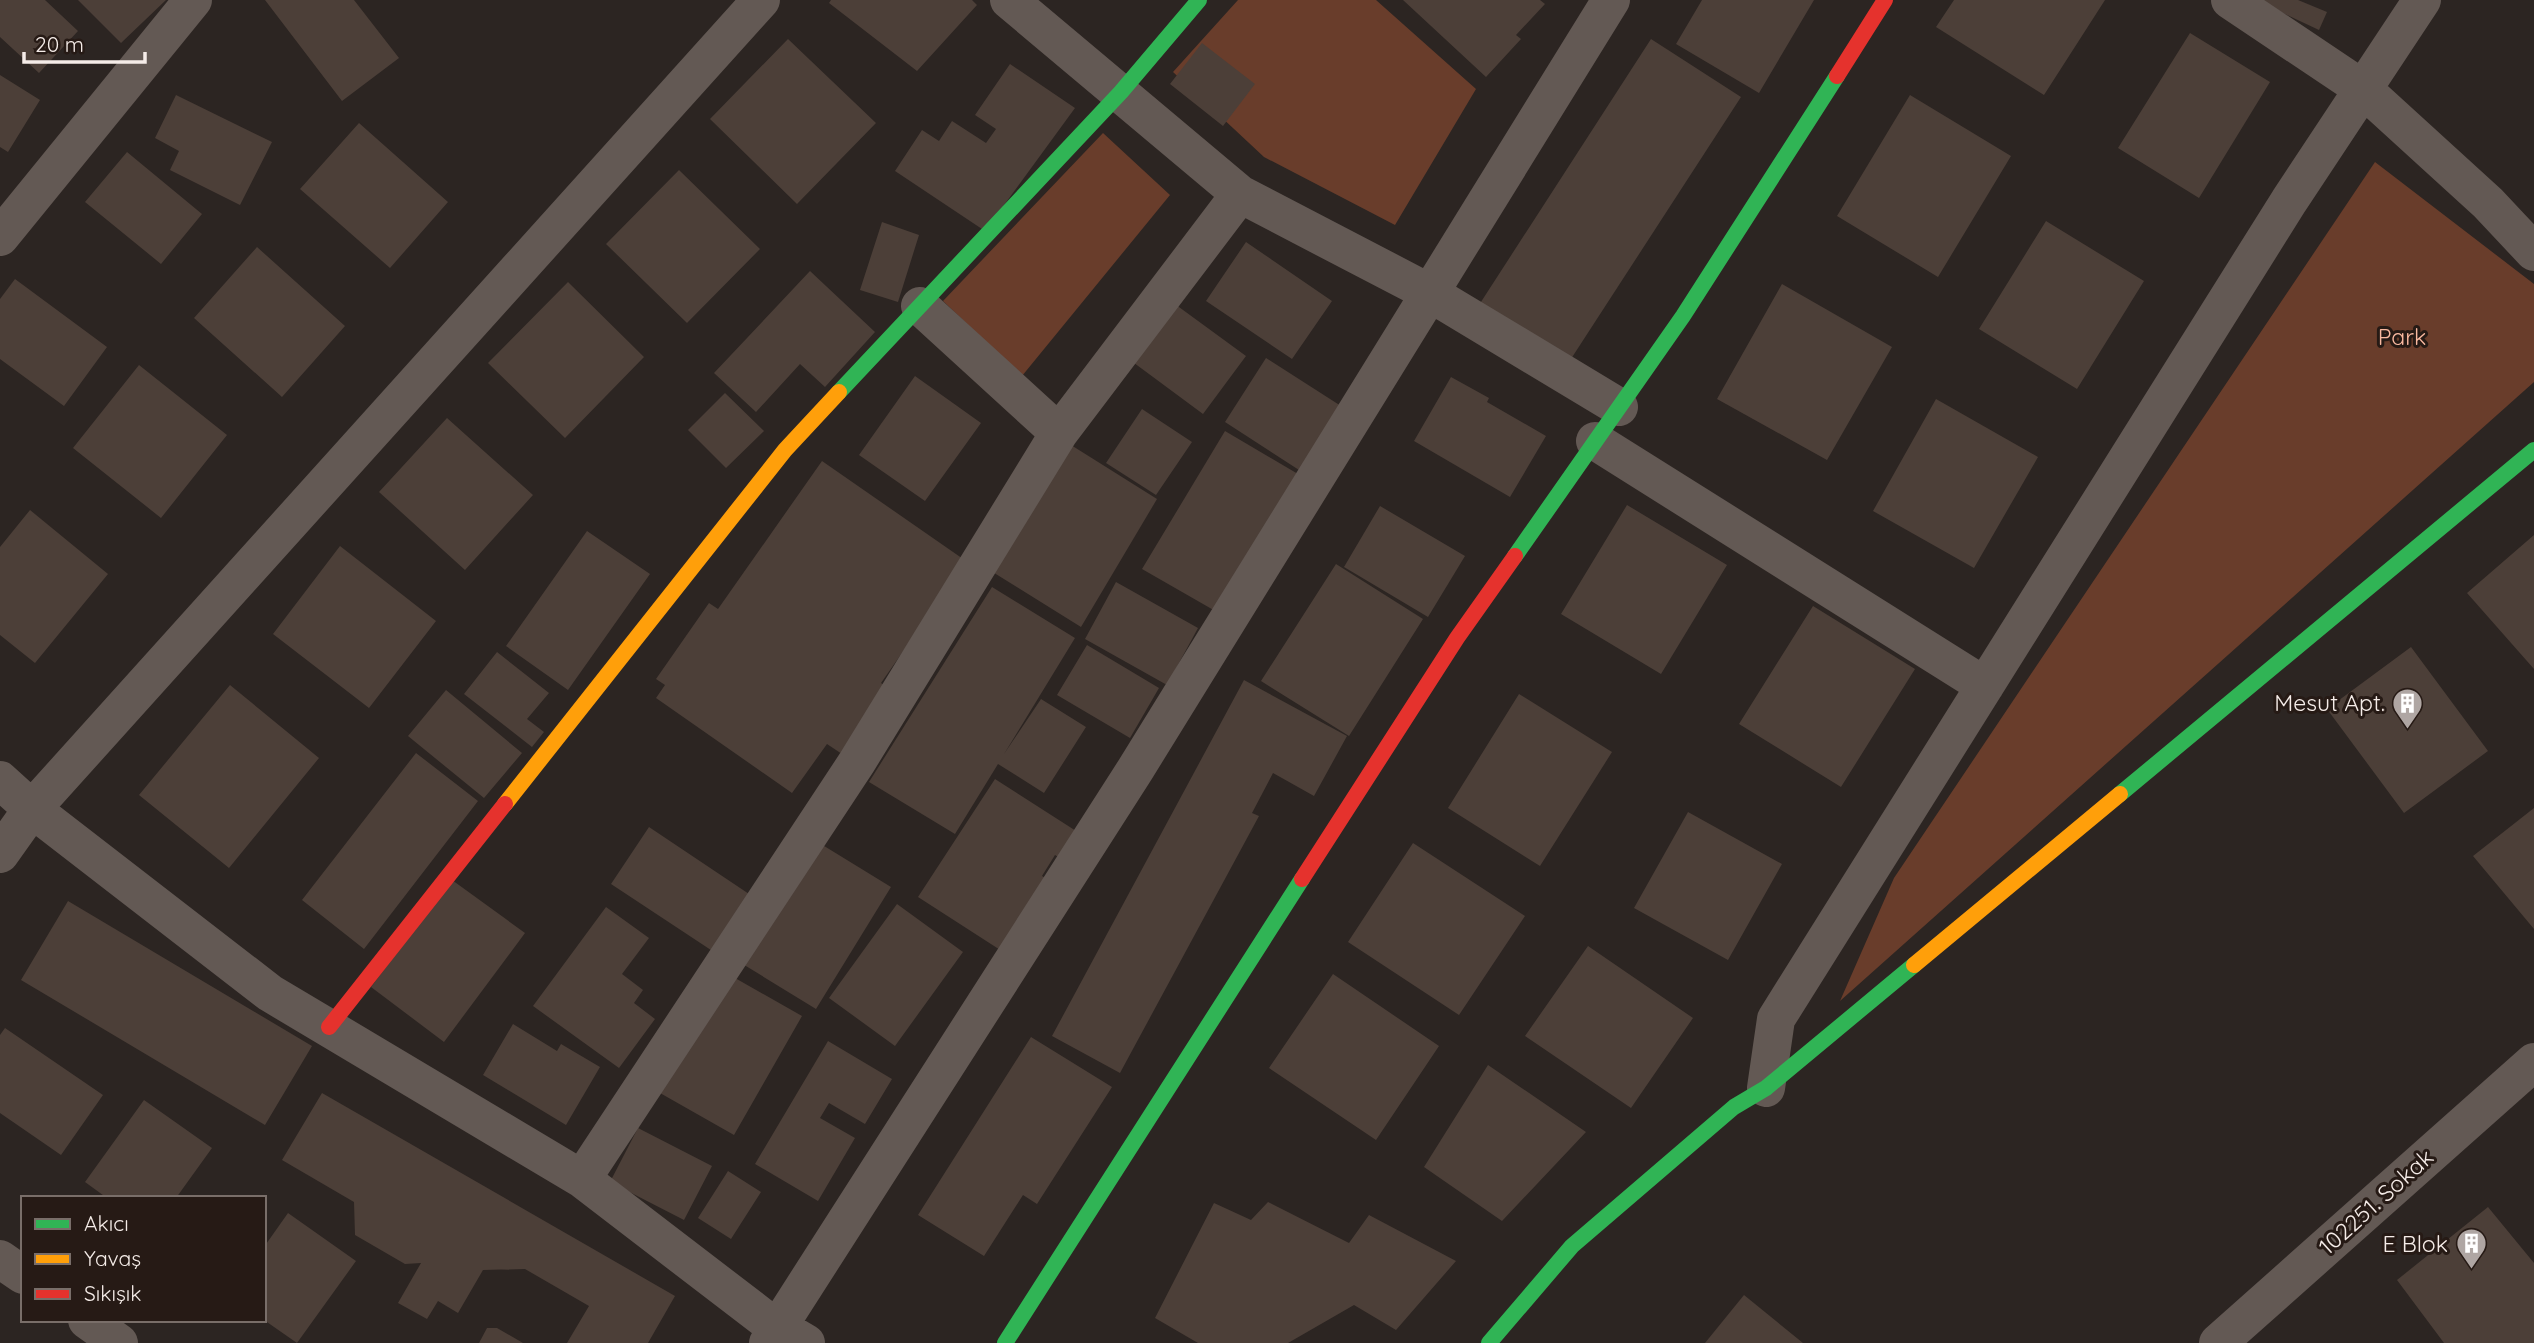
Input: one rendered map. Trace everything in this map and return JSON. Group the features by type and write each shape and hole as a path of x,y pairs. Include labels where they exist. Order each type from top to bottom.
{"street":[{"path":"0,237 192,0"},
{"path":"0,854 32,809 761,0"},
{"path":"1009,0 1240,194 1428,292 1619,407"},
{"path":"328,1027 785,450 1121,92 1199,0"},
{"path":"0,780 32,809 270,993 582,1179 784,1337 1611,0"},
{"path":"1005,1343 1457,638 1684,316 1885,0"},
{"path":"2230,0 2363,89 2488,203 2534,252"},
{"path":"1766,1088 1776,1019 2289,201 2422,0"},
{"path":"582,1179 857,762 1059,433 1240,194"},
{"path":"920,306 1059,433"},
{"path":"1595,441 1985,686"},
{"path":"1489,1343 1572,1246 1734,1107 1766,1088 2534,450"},
{"name":"102251. Sokak","path":"2218,1343 2534,1062"},
{"path":"0,1259 21,1274"},
{"path":"69,1343 85,1322"},
{"path":"90,1322 119,1343"}],"green space":[{"path":"1238,0 1376,0 1476,89 1395,225 1264,157 1173,72"},
{"path":"1103,133 1170,195 1022,376 943,301"},
{"name":"Park","path":"2375,162 2534,284 2534,382 1840,1001 1894,878"}],"building":[{"path":"0,0 45,0 78,31 39,73 0,37"},
{"path":"78,0 166,0 121,43"},
{"path":"265,0 354,0 399,58 342,101"},
{"path":"831,0 972,0 977,5 917,71 829,3"},
{"path":"1403,0 1540,0 1545,4 1516,35 1521,39 1486,77"},
{"path":"1702,0 1814,0 1759,93 1676,44"},
{"path":"1954,0 2105,0 2044,95 1936,27"},
{"path":"2255,0 2298,0 2327,12 2319,30"},
{"path":"2190,33 2270,82 2199,198 2118,148"},
{"path":"788,39 876,123 797,204 710,119"},
{"path":"1651,39 1741,97 1569,362 1479,305"},
{"path":"1202,43 1255,84 1223,126 1170,84"},
{"path":"1010,64 1075,108 985,231 895,171 922,130 939,141 952,121 986,143 996,129 975,115"},
{"path":"0,75 40,100 8,152 0,147"},
{"path":"176,95 272,142 240,205 170,170 179,151 155,138"},
{"path":"1910,95 2011,156 1938,277 1837,216"},
{"path":"359,123 448,202 390,268 300,189"},
{"path":"127,152 202,214 161,264 85,202"},
{"path":"679,170 760,249 687,323 606,244"},
{"path":"2046,221 2144,281 2077,389 1979,329"},
{"path":"882,222 919,235 898,302 860,290"},
{"path":"1246,242 1332,301 1292,359 1206,301"},
{"path":"257,247 345,326 282,397 194,318"},
{"path":"810,271 875,332 825,387 800,364 756,412 714,373"},
{"path":"15,279 107,347 64,406 0,359 0,299"},
{"path":"568,282 644,357 565,438 488,363"},
{"path":"1782,284 1892,347 1827,460 1717,399"},
{"path":"1168,299 1246,356 1203,414 1126,357"},
{"path":"1266,358 1341,406 1299,470 1225,422"},
{"path":"139,365 227,435 161,518 73,448"},
{"path":"915,376 981,423 925,501 859,455"},
{"path":"1451,377 1489,398 1487,402 1546,436 1510,497 1414,441"},
{"path":"725,393 764,431 726,468 688,430"},
{"path":"1936,399 2038,457 1974,568 1873,511"},
{"path":"1142,409 1192,442 1156,495 1106,463"},
{"path":"447,418 533,495 465,570 379,492"},
{"path":"1225,431 1298,474 1217,612 1142,569"},
{"path":"1071,445 1157,499 1081,627 991,571"},
{"path":"822,461 966,561 881,683 888,688 842,754 827,744 792,793 656,698 665,685 656,679 709,603 718,609"},
{"path":"1627,505 1727,565 1661,674 1561,614"},
{"path":"1380,506 1465,556 1428,617 1344,567"},
{"path":"30,510 108,574 35,663 0,635 0,547"},
{"path":"587,531 650,574 568,690 506,646"},
{"path":"2534,535 2534,669 2467,593"},
{"path":"340,546 436,621 369,708 273,634"},
{"path":"1336,564 1423,619 1349,736 1261,681"},
{"path":"1116,582 1198,628 1167,685 1085,639"},
{"path":"992,587 1075,638 1004,754 1041,699 1086,727 1044,793 998,764 955,834 869,782"},
{"path":"1813,606 1915,669 1841,787 1739,724"},
{"path":"1087,645 1159,688 1130,738 1057,695"},
{"name":"Mesut Apt.","path":"2411,647 2488,751 2404,813 2327,709"},
{"path":"497,652 549,693 527,719 544,732 532,747 464,694"},
{"path":"1244,680 1347,736 1314,796 1273,773 1252,813 1259,816 1120,1073 1052,1036"},
{"path":"230,685 319,758 229,868 139,795"},
{"path":"446,690 522,753 484,798 408,736"},
{"path":"1519,694 1612,752 1540,866 1448,808"},
{"path":"416,753 478,801 364,949 302,900"},
{"path":"995,779 1087,838 1070,864 1055,855 1042,876 1055,884 1008,955 918,897"},
{"path":"2534,808 2534,929 2473,856"},
{"path":"1688,812 1782,864 1728,960 1634,908"},
{"path":"649,827 758,900 720,956 611,884"},
{"path":"816,841 891,887 816,1009 741,963"},
{"path":"1413,843 1525,916 1459,1015 1348,942"},
{"path":"452,880 525,933 444,1042 371,987"},
{"path":"68,901 312,1046 265,1125 21,980"},
{"path":"897,904 963,952 895,1046 829,998"},
{"path":"606,907 649,938 622,974 643,990 634,1003 655,1019 619,1068 533,1006"},
{"path":"1588,946 1693,1018 1631,1108 1525,1036"},
{"path":"728,974 802,1016 734,1135 660,1093"},
{"path":"1333,974 1439,1046 1376,1140 1269,1068"},
{"path":"513,1024 557,1051 561,1044 600,1067 566,1125 483,1075"},
{"path":"5,1028 103,1095 61,1155 0,1113 0,1035"},
{"path":"1031,1037 1112,1087 1037,1204 1023,1195 984,1256 918,1215"},
{"path":"828,1041 892,1079 865,1124 829,1103 820,1118 855,1138 818,1201 755,1164"},
{"path":"1488,1065 1586,1132 1502,1221 1424,1167"},
{"path":"322,1093 675,1296 648,1343 567,1343 589,1306 525,1269 483,1270 458,1313 438,1301 427,1319 398,1303 421,1263 405,1264 355,1235 354,1202 282,1160"},
{"path":"144,1100 212,1148 177,1196 104,1196 85,1182"},
{"path":"638,1128 712,1166 684,1220 610,1182"},
{"path":"728,1171 761,1192 731,1239 698,1218"},
{"path":"1268,1202 1349,1243 1369,1215 1456,1261 1396,1330 1354,1305 1288,1343 1198,1343 1155,1318 1214,1203 1251,1220"},
{"name":"E Blok","path":"2488,1207 2534,1263 2534,1343 2444,1343 2397,1280"},
{"path":"288,1213 356,1261 297,1343 266,1321 266,1244"},
{"path":"1744,1295 1803,1343 1705,1343"},
{"path":"487,1328 497,1328 523,1343 479,1343"}],"traffic: fast":[{"path":"839,392 1121,92 1199,0"},
{"path":"1515,556 1683,316 1837,76"},
{"path":"2120,794 2534,450"},
{"path":"1005,1343 1302,879"},
{"path":"1489,1343 1572,1246 1734,1107 1766,1088 1914,965"}],"traffic: slow":[{"path":"505,804 785,450 839,392"},
{"path":"1914,965 2120,794"}],"traffic: jam":[{"path":"1837,76 1885,0"},
{"path":"1302,879 1457,638 1515,556"},
{"path":"329,1027 505,804"}],"place":[{"name":"Mesut Apt.","path":"2408,730"},
{"name":"E Blok","path":"2471,1271"}]}
